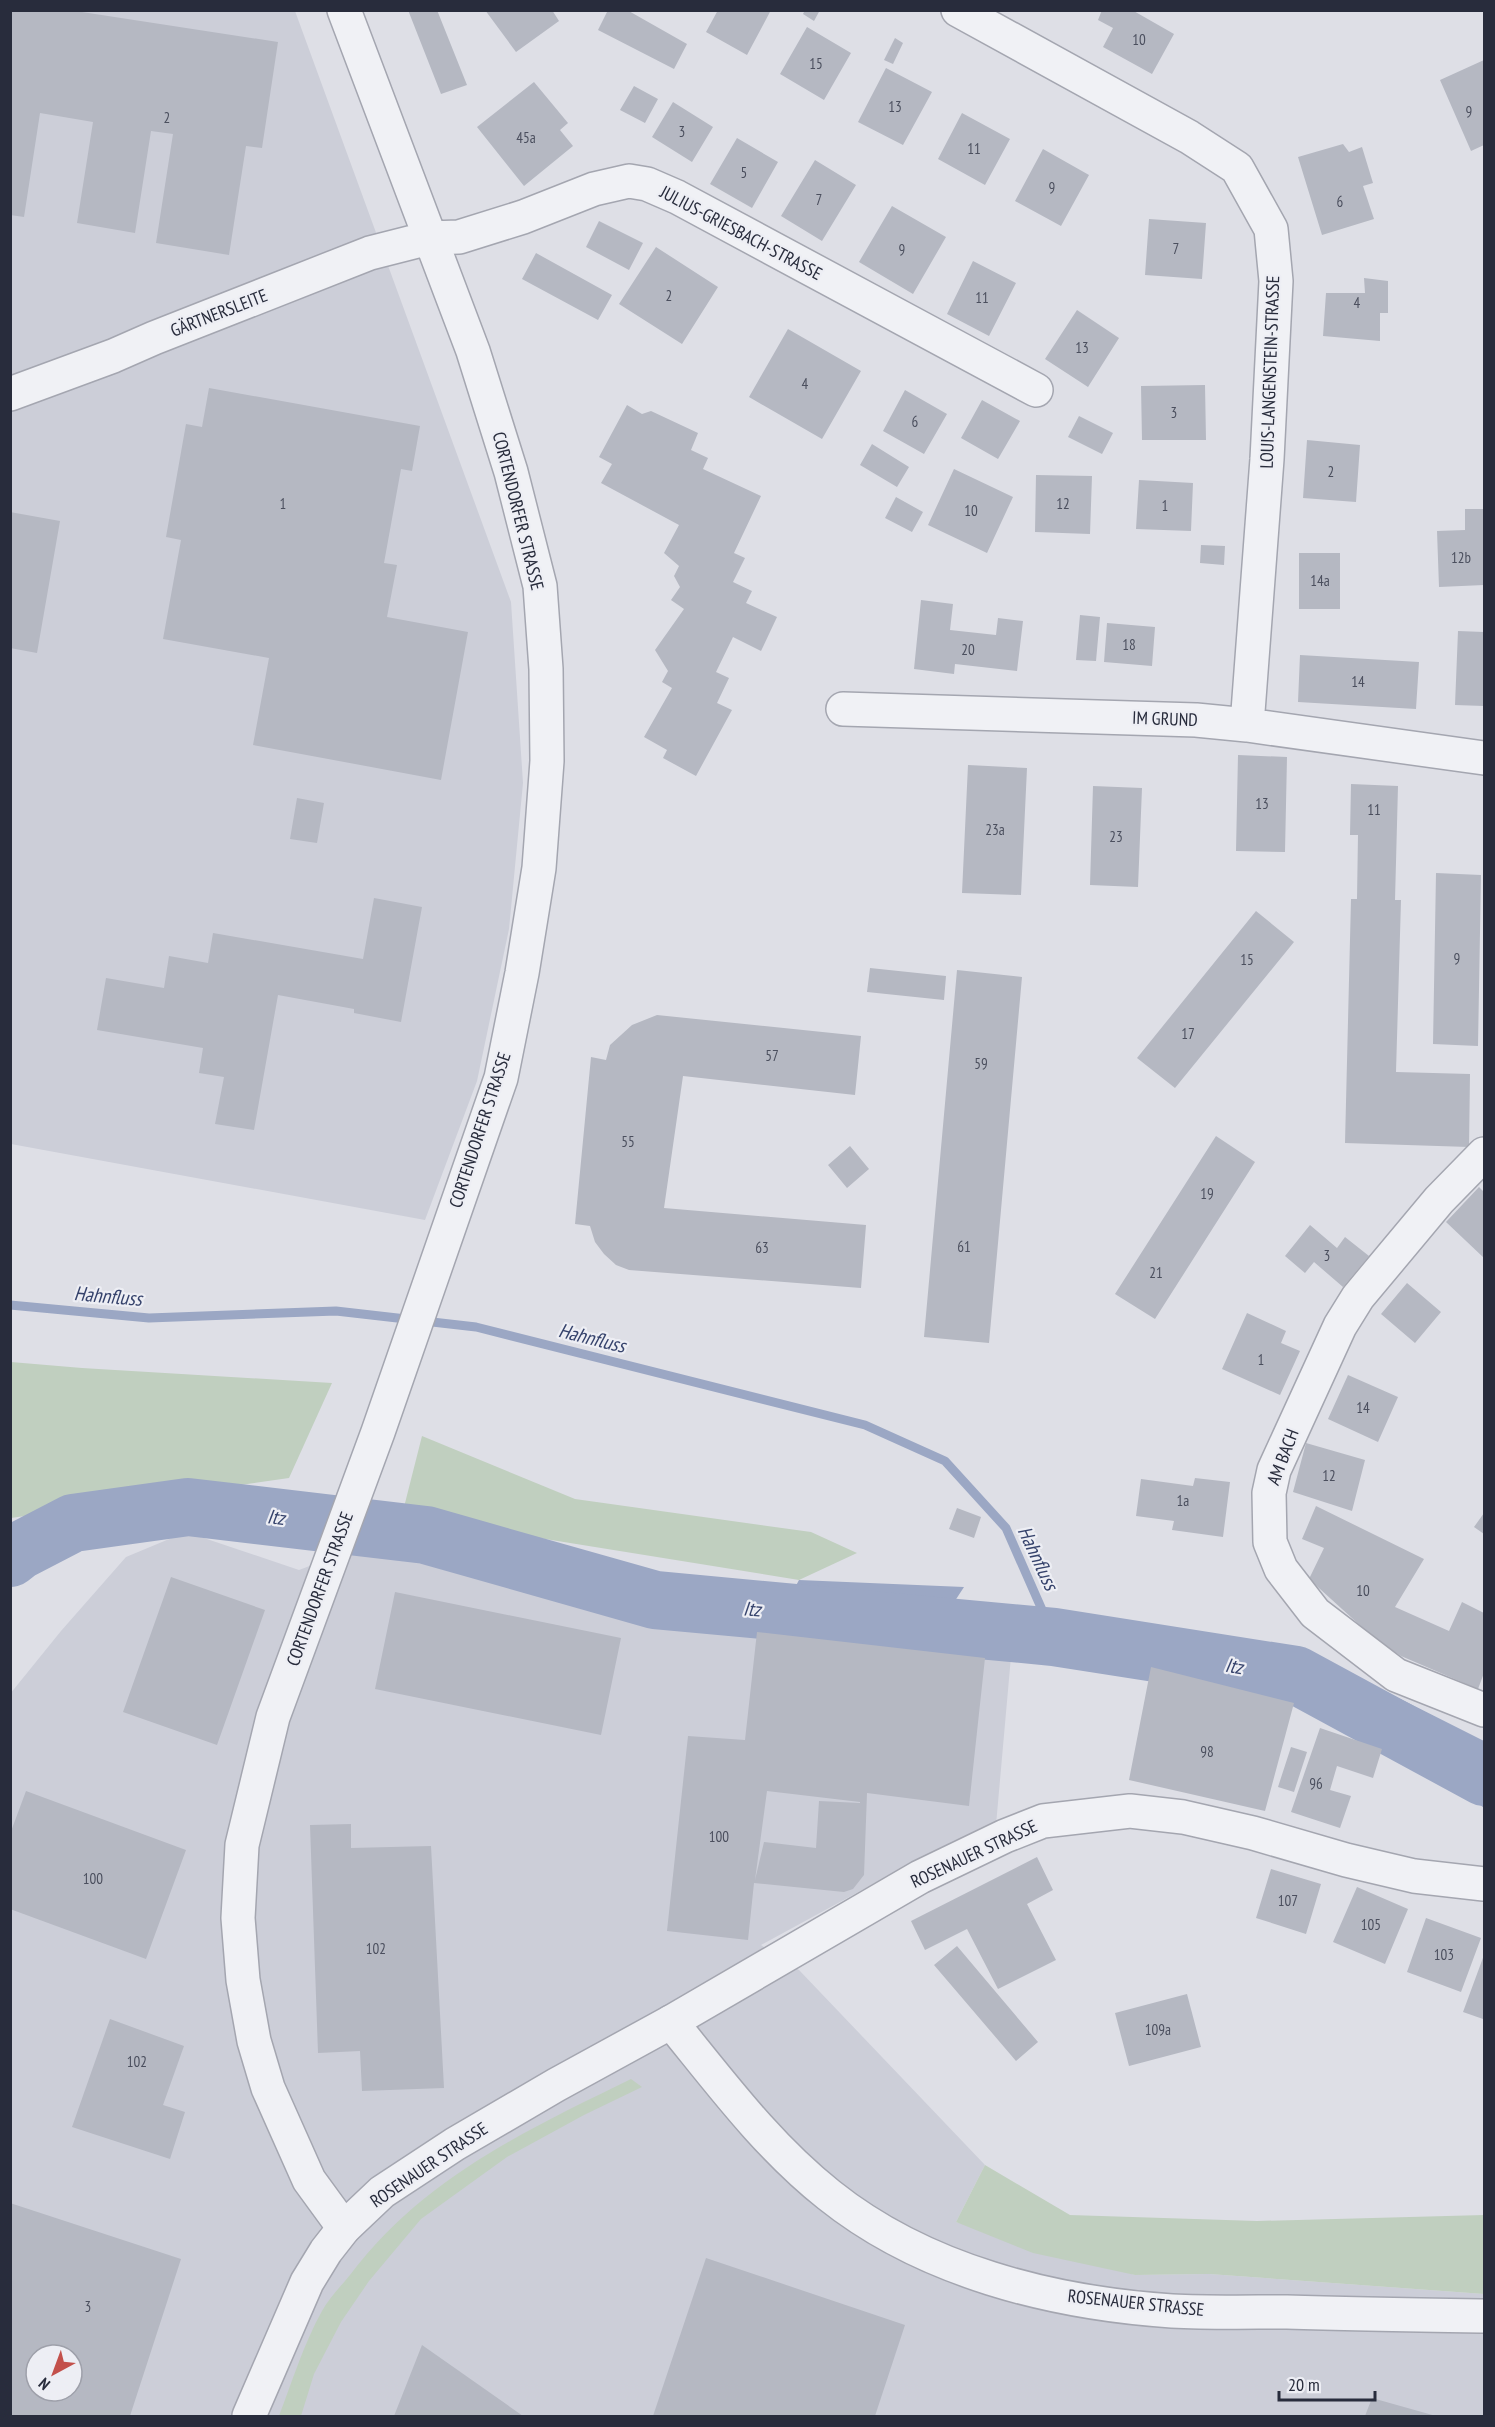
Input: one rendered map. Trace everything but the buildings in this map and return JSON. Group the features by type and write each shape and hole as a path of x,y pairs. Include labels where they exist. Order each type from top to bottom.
{"street":[{"name":"CORTENDORFER STRASSE","path":"344,10 476,362 511,472 540,586 546,669 547,761 539,868 522,973 501,1078 433,1270 409,1346 273,1717 242,1845 238,1918 244,1990 254,2041 268,2088 309,2180 344,2228"},
{"name":"LOUIS-LANGENSTEIN-STRASSE","path":"958,10 1189,137 1237,168 1271,229 1276,281 1267,459 1247,725"},
{"name":"JULIUS-GRIESBACH-STRASSE","path":"429,238 459,237 523,217 594,189 629,181 647,184 677,197 1036,390"},
{"name":"GÄRTNERSLEITE","path":"10,394 370,254 429,238"},
{"name":"IM GRUND","path":"843,709 1196,720 1485,758"},
{"name":"AM BACH","path":"1485,1154 1439,1200 1358,1297 1340,1326 1274,1470 1269,1493 1270,1542 1281,1569 1315,1613 1396,1675 1485,1710"},
{"name":"ROSENAUER STRASSE","path":"249,2416 307,2283 326,2251 344,2228 382,2192 455,2144 920,1877 1005,1836 1043,1821 1130,1811 1184,1817 1414,1876 1485,1884"},
{"name":"ROSENAUER STRASSE","path":"671,2022 780,2153 830,2196 885,2232 935,2258 1027,2289 1101,2304 1172,2311 1485,2316"}],"shaded area":[{"path":"10,11 295,11 511,602 523,783 509,929 477,1081 425,1220 11,1144"},
{"path":"186,1532 299,1570 391,1535 1013,1634 996,1825 917,1860 761,1945 799,1970 985,2165 956,2222 1135,2275 1209,2274 1484,2294 1484,2416 11,2416 10,1694 126,1557"}],"green space":[{"path":"11,1362 332,1383 289,1478 11,1518"},
{"path":"422,1436 575,1499 811,1532 857,1553 799,1580 490,1530 403,1511"},
{"path":"631,2079 642,2087 584,2115 507,2157 421,2219 369,2281 341,2322 314,2374 301,2416 279,2416 304,2349 325,2306 379,2241 410,2211 478,2160 515,2138"},
{"path":"985,2165 1070,2215 1257,2221 1484,2215 1484,2294 1209,2274 1135,2275 1033,2253 956,2222"}],"water":[{"path":"799,1580 964,1587 934,1633 774,1627"},
{"path":"1353,1675 1484,1741 1484,1808 1328,1702 1306,1698"}],"waterway":[{"name":"Hahnfluss","path":"10,1305 149,1318 336,1311 476,1327 865,1425 945,1461 1006,1528 1054,1637"},
{"name":"Itz","path":"10,1558 73,1523 188,1507 426,1535 655,1600 1054,1637 1296,1675 1484,1777"}]}
